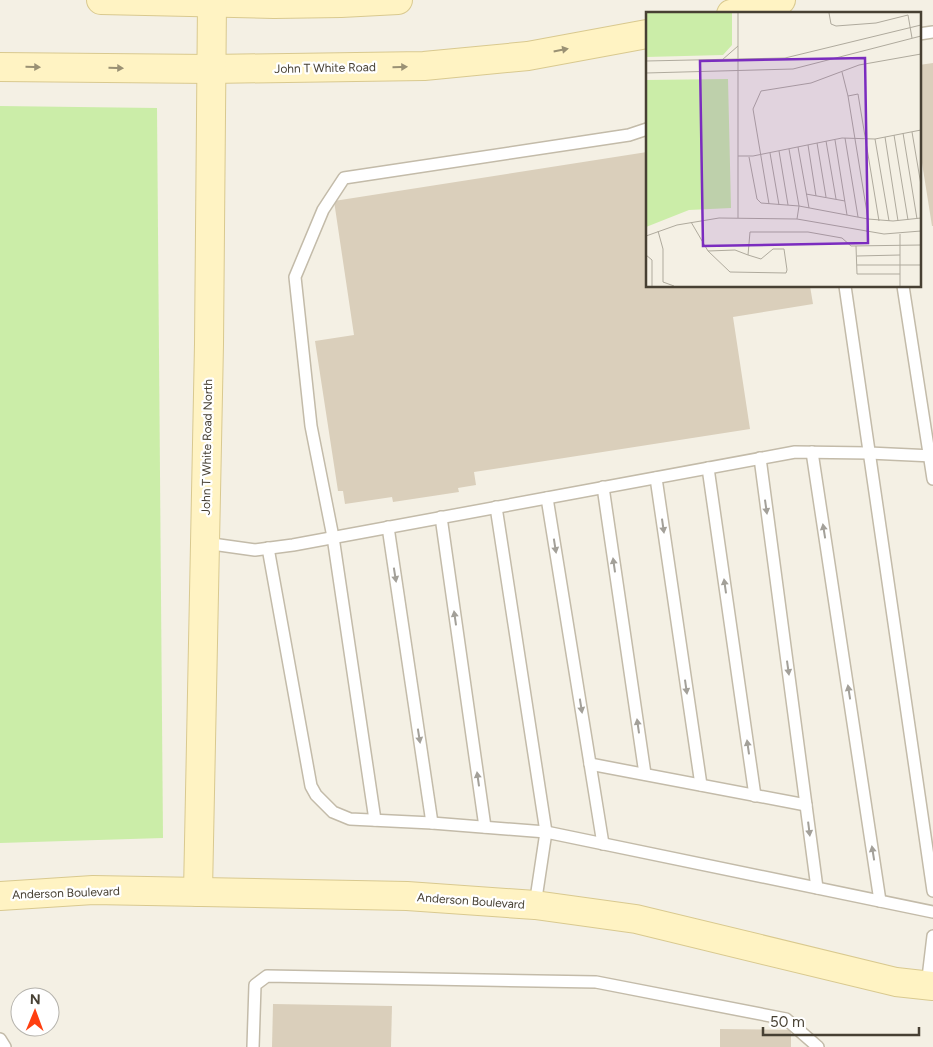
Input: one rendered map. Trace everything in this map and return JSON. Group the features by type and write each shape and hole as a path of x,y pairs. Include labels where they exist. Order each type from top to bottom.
{"street":[{"path":"101,0 274,4 398,0"},
{"path":"738,12 781,0"},
{"name":"John T White Road North","path":"198,892 209,344 212,2"},
{"name":"John T White Road","path":"0,67 211,69 424,66 528,56 646,34"},
{"name":"Anderson Boulevard","path":"0,896 93,890 407,896 535,905 636,919 896,982 930,986"}],"lane":[{"path":"920,34 933,32"},
{"path":"375,820 333,537 311,426 295,277 323,210 344,178 629,135 646,129"},
{"path":"845,288 933,891"},
{"path":"903,288 931,456 933,479"},
{"path":"205,544 255,550 268,548 795,452 931,456"},
{"path":"812,452 880,901"},
{"path":"760,458 817,888"},
{"path":"708,468 755,796"},
{"path":"656,478 701,785"},
{"path":"603,488 645,774"},
{"path":"547,498 603,844"},
{"path":"496,507 546,832 535,905"},
{"path":"441,518 485,828"},
{"path":"388,527 432,824"},
{"path":"268,548 311,786 316,795 332,812 350,818 546,832 933,912"},
{"path":"590,764 806,805"},
{"path":"930,986 933,936"},
{"path":"253,1047 255,985 268,976 596,982 786,1019 818,1047"},
{"path":"0,1040 5,1047"}],"green space":[{"path":"0,106 157,108 163,838 0,843"}],"building":[{"path":"933,63 933,226 920,150 920,65"},
{"path":"646,152 646,288 810,288 813,304 733,317 750,429 474,472 476,485 458,488 459,492 393,502 392,497 345,504 343,491 338,491 315,341 354,335 334,201"},
{"path":"273,1004 392,1006 391,1047 272,1047"},
{"path":"720,1029 791,1030 791,1047 720,1047"}]}
